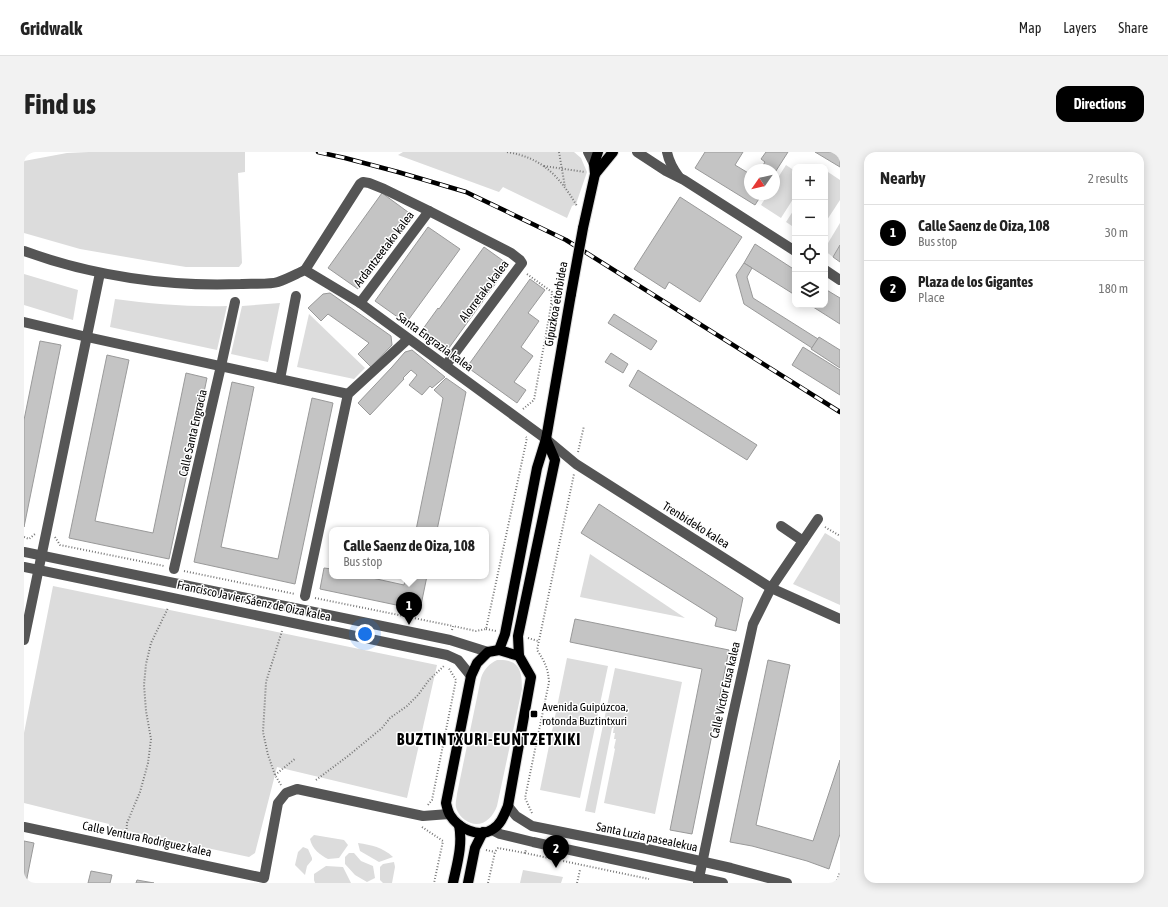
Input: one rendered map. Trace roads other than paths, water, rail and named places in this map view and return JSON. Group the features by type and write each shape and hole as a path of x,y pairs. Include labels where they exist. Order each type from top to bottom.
{"main road":[{"name":"Gipuzkoa etorbidea","path":"499,650 505,634 537,468 546,439 592,170 598,152"},
{"name":"Gipuzkoa etorbidea","path":"592,170 612,152"},
{"path":"468,883 475,848 488,831 501,822 508,806 531,677 519,656 518,636 555,460 546,439"},
{"path":"488,831 470,832 459,825 449,814 446,803 471,676 477,663 488,652 499,650 519,656"},
{"path":"453,883 460,845 461,835 459,825"}],"street":[{"path":"588,152 592,170"},
{"path":"637,152 792,249"},
{"path":"667,152 672,168 679,177"},
{"name":"Ardantzeetako kalea","path":"305,270 360,184 363,182 369,183 429,211 469,232"},
{"name":"Ardantzeetako kalea","path":"360,303 429,211"},
{"name":"Alorretako kalea","path":"446,365 522,263 511,253 469,232"},
{"path":"24,251 49,260 100,273 172,283 223,285 277,282 305,270"},
{"name":"Santa Engrazia kalea","path":"305,270 360,303 546,439"},
{"path":"828,272 840,280"},
{"path":"24,640 100,273"},
{"path":"280,379 296,296"},
{"name":"Calle Santa Engracia","path":"174,568 235,302"},
{"path":"24,322 348,394"},
{"path":"305,596 348,394 408,339"},
{"name":"Trenbideko kalea","path":"546,439 576,464 772,588 840,619"},
{"name":"Calle Victor Eusa kalea","path":"699,880 732,719 754,624 772,588 803,541 821,523"},
{"path":"782,526 803,541"},
{"name":"Francisco Javier Sáenz de Oiza kalea","path":"24,552 450,640 488,652"},
{"name":"Francisco Javier Sáenz de Oiza kalea","path":"24,567 447,655 458,660 471,676"},
{"name":"Calle Ventura Rodríguez kalea","path":"24,827 125,848 264,880 278,803 286,793 297,789 423,816 449,814"},
{"name":"Santa Luzia pasealekua","path":"508,806 516,816 532,826 731,868 787,883"},
{"path":"488,831 699,880 723,883"}],"railway":[{"path":"318,152 398,172 466,192 566,240 840,412"}],"place":[{"name":"Calle Saenz de Oiza, 108","path":"409,625"},
{"name":"Avenida Guipúzcoa, rotonda Buztintxuri","path":"534,714"},
{"name":"Plaza de los Gigantes","path":"556,868"}],"district":[{"name":"BUZTINTXURI-EUNTZETXIKI","path":"489,739"}]}
